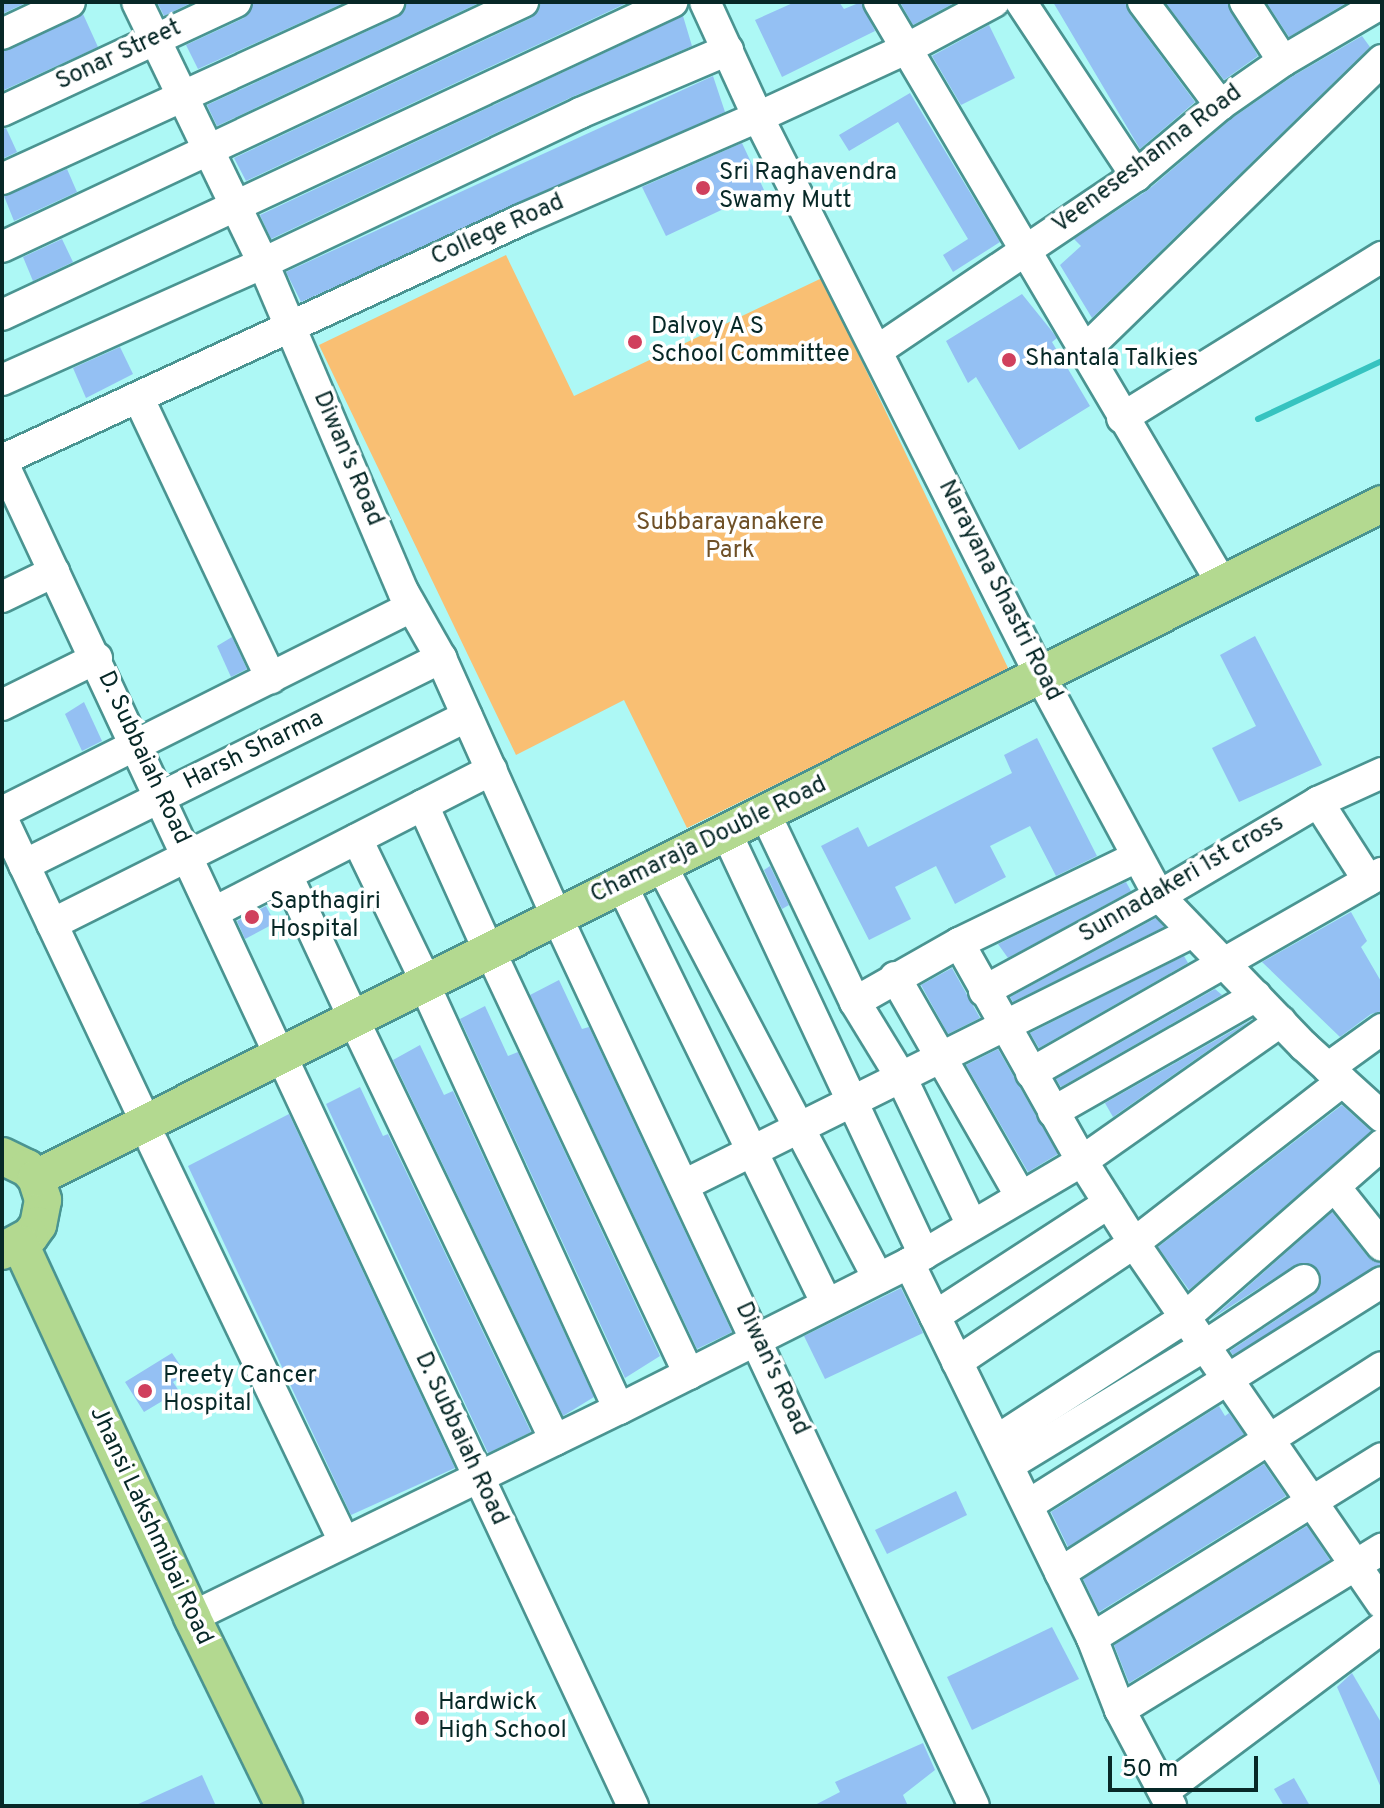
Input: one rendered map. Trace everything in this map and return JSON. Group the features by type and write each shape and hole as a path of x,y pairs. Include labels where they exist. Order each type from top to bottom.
{"main road":[{"name":"Chamaraja Double Road","path":"560,925 629,900 772,828 1223,585 1382,504"},
{"name":"Chamaraja Double Road","path":"39,1189 1044,684 1382,521"},
{"path":"2,1156 16,1160 39,1189 38,1225 11,1248"},
{"name":"Jhansi Lakshmibai Road","path":"11,1248 284,1806"}],"street":[{"path":"2,34 70,2"},
{"name":"Diwan's Road","path":"137,2 263,263 412,607 441,658 560,925 974,1806"},
{"name":"Sonar Street","path":"2,111 236,2"},
{"path":"2,179 389,2"},
{"path":"2,247 523,2"},
{"path":"2,315 232,204 672,2"},
{"name":"Narayana Shastri Road","path":"705,2 758,117 1044,684 1159,896 1227,962 1281,1021 1382,1117"},
{"path":"879,2 1223,585"},
{"name":"College Road","path":"2,460 523,219 906,49 994,2"},
{"path":"1021,2 1136,176"},
{"path":"1143,2 1220,105"},
{"path":"1245,2 1283,61"},
{"path":"1366,6 1382,44"},
{"name":"Veeneseshanna Road","path":"878,350 1136,176 1220,105 1366,6"},
{"path":"2,380 263,263 580,113 728,50"},
{"path":"1083,352 1382,60"},
{"path":"1122,418 1382,257"},
{"path":"139,399 271,678"},
{"name":"D. Subbaiah Road","path":"2,460 97,658 133,746 188,856 633,1806"},
{"path":"2,597 54,572"},
{"path":"2,812 412,607"},
{"path":"2,705 97,658"},
{"name":"Harsh Sharma","path":"24,865 441,658"},
{"path":"52,924 467,716"},
{"path":"214,912 492,770"},
{"name":"Sunnadakeri 1st cross","path":"984,991 1159,896 1318,802 1382,773"},
{"path":"1031,1073 1375,876 1318,802"},
{"path":"423,805 689,1374"},
{"path":"2,818 344,1542"},
{"path":"772,828 855,1002 901,1077 972,1225"},
{"path":"357,839 619,1409"},
{"path":"733,847 852,1102 917,1258 935,1316 1092,1638 1120,1710 1167,1798 1382,1628"},
{"path":"855,1002 959,943 1137,857"},
{"path":"287,875 555,1440"},
{"path":"669,880 878,1278"},
{"path":"629,900 826,1302"},
{"path":"684,1185 1193,932"},
{"path":"959,943 1053,1112 1134,1243 1183,1319 1382,1604"},
{"path":"895,977 944,1056 1020,1195"},
{"path":"1053,1112 1256,996"},
{"path":"192,1617 619,1409 917,1258 1082,1161 1281,1021"},
{"path":"957,1362 1134,1243 1336,1074 1382,1029"},
{"path":"1003,1452 1183,1319 1382,1145"},
{"path":"1335,1187 1382,1246"},
{"path":"935,1316 1109,1203"},
{"path":"1003,1452 1203,1347 1304,1280"},
{"path":"1028,1505 1227,1383 1382,1282"},
{"path":"1060,1573 1382,1367"},
{"path":"1092,1638 1382,1458"},
{"path":"1120,1710 1382,1549"}],"green space":[{"name":"Subbarayanakere Park","path":"506,255 574,396 822,278 1009,670 687,828 624,700 516,755 319,345"}],"building":[{"path":"2,2 28,2 2,14"},
{"path":"157,2 193,2 164,16"},
{"path":"254,2 346,2 198,69 186,45 244,18"},
{"path":"407,2 481,2 217,126 207,105 396,18 404,12"},
{"path":"541,2 629,2 246,181 234,158 531,18 538,12"},
{"path":"795,2 839,2 844,9 861,2 875,31 782,77 755,20"},
{"path":"900,2 956,2 913,25"},
{"path":"1053,2 1125,2 1129,13 1195,102 1140,149"},
{"path":"1165,2 1227,2 1258,56 1224,80"},
{"path":"1266,2 1348,2 1289,37"},
{"path":"83,14 98,47 2,91 2,52"},
{"path":"683,16 692,46 572,97 271,239 260,215"},
{"path":"989,25 1015,78 961,105 932,56"},
{"path":"1362,36 1370,47 1092,318 1060,265 1081,246 1074,239 1148,190 1231,119 1293,76"},
{"path":"713,76 725,112 301,302 286,272"},
{"path":"910,93 1000,242 953,272 943,255 968,239 898,122 849,151 839,135"},
{"path":"6,128 17,152 2,159 2,129"},
{"name":"Sri Raghavendra Swamy Mutt","path":"742,143 764,190 666,236 642,187"},
{"path":"67,169 77,192 14,221 4,196"},
{"path":"62,239 73,262 33,281 23,257"},
{"name":"Shantala Talkies","path":"1022,294 1057,338 1052,342 1090,406 1019,450 976,377 968,383 946,341"},
{"path":"120,347 133,374 86,398 73,368"},
{"path":"1255,636 1322,765 1239,802 1212,748 1256,726 1220,655"},
{"path":"232,637 247,669 231,677 217,646"},
{"path":"84,702 102,741 82,751 65,714"},
{"path":"1037,738 1097,856 1056,876 1030,826 990,846 1006,877 955,904 936,866 895,887 911,919 869,940 821,846 858,827 868,847 1012,773 1004,755"},
{"path":"770,866 789,905 782,909 764,870"},
{"path":"1126,882 1131,891 1008,958 998,944"},
{"path":"266,906 275,923 245,939 237,921"},
{"path":"1351,912 1367,941 1361,947 1382,983 1382,1011 1371,1014 1340,1037 1262,962"},
{"path":"1156,918 1164,927 1013,1002 1010,997"},
{"path":"1184,956 1188,963 1039,1048 1030,1033"},
{"path":"952,968 980,1018 948,1034 921,985"},
{"path":"559,980 582,1029 589,1027 732,1332 697,1349 530,995"},
{"path":"1215,989 1222,995 1061,1087 1056,1079"},
{"path":"485,1006 508,1056 518,1052 660,1356 625,1378 460,1019"},
{"path":"1253,1019 1113,1117 1105,1103"},
{"path":"420,1045 444,1095 453,1091 594,1397 563,1416 393,1060"},
{"path":"998,1049 1058,1154 1028,1172 966,1065"},
{"path":"360,1087 383,1136 388,1134 531,1432 488,1453 326,1104"},
{"path":"1342,1105 1371,1131 1189,1290 1158,1247"},
{"path":"289,1114 455,1468 351,1515 188,1166"},
{"path":"1332,1212 1368,1257 1382,1264 1233,1355 1230,1351 1315,1294 1320,1287 1319,1271 1311,1264 1295,1265 1211,1319"},
{"path":"901,1288 923,1333 825,1379 804,1336"},
{"path":"172,1353 186,1374 173,1382 179,1391 144,1412 125,1382"},
{"path":"1219,1406 1225,1416 1229,1413 1244,1434 1068,1547 1051,1512"},
{"path":"1264,1464 1286,1496 1099,1612 1083,1579"},
{"path":"956,1491 967,1515 887,1554 875,1530"},
{"path":"1307,1526 1330,1560 1129,1683 1114,1645"},
{"path":"1052,1627 1079,1679 972,1730 947,1677"},
{"path":"1352,1673 1382,1724 1382,1790 1337,1687"},
{"path":"923,1743 935,1770 903,1795 908,1806 813,1806 840,1792 835,1782"},
{"path":"202,1775 216,1806 134,1806"},
{"path":"1294,1778 1310,1806 1284,1806 1274,1789"}],"waterway":[{"path":"1258,419 1382,361"}],"place":[{"name":"Sri Raghavendra Swamy Mutt","path":"703,188"},
{"name":"Dalvoy A S School Committee","path":"635,342"},
{"name":"Shantala Talkies","path":"1009,360"},
{"name":"Sapthagiri Hospital","path":"252,917"},
{"name":"Preety Cancer Hospital","path":"145,1391"},
{"name":"Hardwick High School","path":"422,1718"}]}
